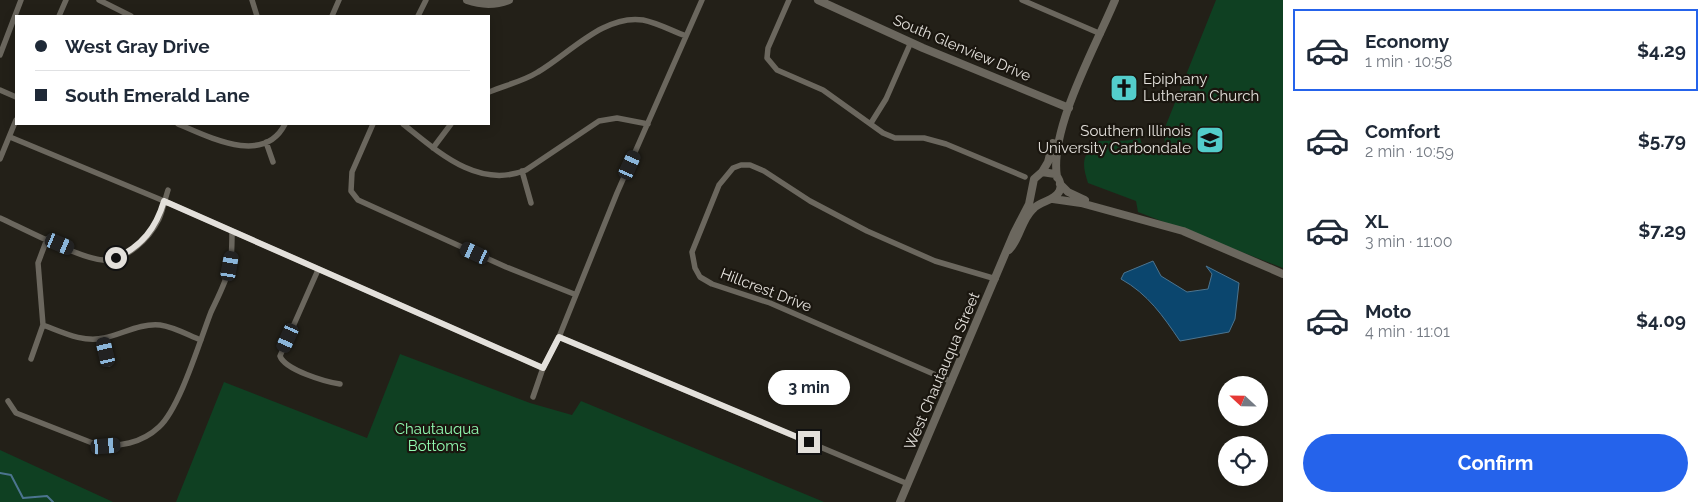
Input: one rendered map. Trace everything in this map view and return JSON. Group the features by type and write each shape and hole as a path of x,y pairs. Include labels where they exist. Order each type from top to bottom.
{"street":[{"path":"15,15 21,0"},
{"path":"59,15 66,0"},
{"path":"99,0 129,15"},
{"path":"252,0 257,15"},
{"path":"332,15 339,0"},
{"path":"418,15 426,0"},
{"path":"467,0 484,4 500,4 509,0"},
{"path":"533,397 543,368 559,337 574,294 702,0"},
{"path":"789,0 768,48 767,58 777,70 823,90 883,133 894,138 924,138 946,144 1025,177"},
{"name":"South Glenview Drive","path":"818,0 911,42 1069,108"},
{"path":"1022,0 1101,34"},
{"name":"West Chautauqua Street","path":"900,502 1009,250 1032,190 1034,179 1042,172 1115,0"},
{"path":"0,55 15,16"},
{"path":"490,92 518,83 539,72 589,37 626,20 652,22 686,36"},
{"path":"871,123 886,99 911,42"},
{"path":"0,90 15,97"},
{"path":"404,125 456,165 472,172 498,175 522,171 599,121 617,118 648,124"},
{"path":"0,159 15,123"},
{"name":"West Chautauqua Street","path":"1009,250 1029,213 1059,192 1056,151 1062,124"},
{"path":"181,125 231,145 248,146 266,142 279,133 284,125"},
{"path":"373,125 352,172 351,191 362,203 506,267 574,294"},
{"path":"433,148 449,125"},
{"path":"10,137 164,201 543,368"},
{"path":"266,142 273,162"},
{"name":"Hillcrest Drive","path":"952,382 770,303 712,284 700,277 695,268 692,252 719,185 733,168 741,165 750,166 764,171 810,201 867,231 935,261 996,280"},
{"path":"522,171 531,204"},
{"path":"1042,172 1052,173 1071,194 1105,209"},
{"path":"0,218 47,239 102,260 116,258 132,251 146,238 159,219 168,190"},
{"path":"1032,190 1037,197 1105,209 1182,231 1283,274"},
{"path":"8,401 16,413 82,441 106,446 132,442 146,436 160,426 169,414 230,266 232,232"},
{"path":"31,359 44,325 38,263 47,239"},
{"path":"318,270 280,356 287,366 321,380 340,384"},
{"path":"44,325 78,338 103,339 135,328 162,325 201,340"},
{"path":"559,337 908,484"},
{"path":"103,339 109,364"}],"green space":[{"name":"Southern Illinois University Carbondale","path":"1216,0 1283,0 1283,268 1138,212 1136,201 1088,183 1086,176 1084,161 1087,152 1094,142 1140,138 1145,155 1165,146 1164,130"},
{"name":"Chautauqua Bottoms","path":"400,354 530,403 572,415 581,401 824,502 176,502 224,382 367,438"},
{"path":"0,450 113,502 0,502"}],"water":[{"path":"1153,261 1161,276 1187,292 1208,289 1212,274 1206,266 1239,283 1235,319 1229,332 1180,341 1161,314 1147,299 1121,279 1124,273"}],"waterway":[{"path":"0,473 11,475 23,498 47,496 53,502"}],"place":[{"name":"Epiphany Lutheran Church","path":"1124,88"},
{"name":"Southern Illinois University Carbondale","path":"1210,140"}],"route":[{"path":"116,258 132,251 146,238 159,219 164,201 380,298 543,368 559,337 809,442"}]}
